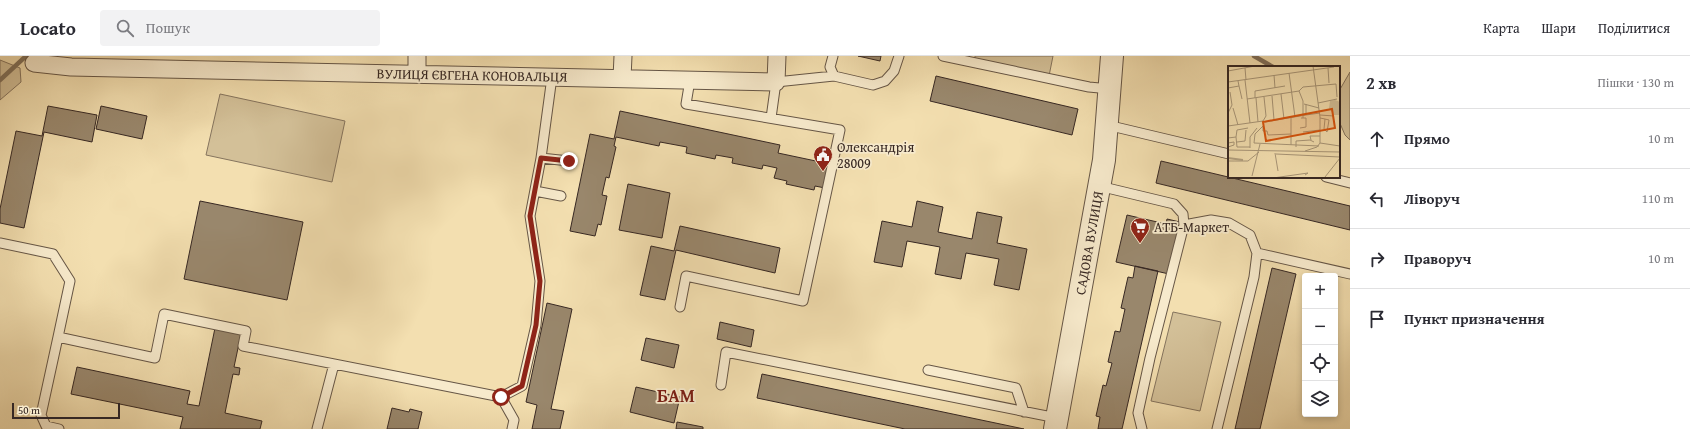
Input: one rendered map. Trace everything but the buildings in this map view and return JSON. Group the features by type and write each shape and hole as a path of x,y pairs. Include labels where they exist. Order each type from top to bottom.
{"street":[{"path":"417,56 417,74"},
{"path":"622,78 623,56"},
{"path":"776,82 777,56"},
{"name":"САДОВА ВУЛИЦЯ","path":"1056,424 1104,160 1112,56"},
{"name":"ВУЛИЦЯ ЄВГЕНА КОНОВАЛЬЦЯ","path":"34,62 71,67 219,63 417,74 776,82"}],"lane":[{"path":"833,56 830,67 834,76"},
{"path":"770,118 776,82 834,76 873,86 884,81 894,71 899,56"},
{"path":"943,56 1090,87 1110,89"},
{"path":"58,336 155,358 164,314 246,331 243,346 501,397 522,386 536,325 540,281 530,216 541,158 552,77"},
{"path":"680,307 686,276 803,301 840,130 686,104 690,80"},
{"path":"1107,125 1228,154"},
{"path":"541,158 569,161"},
{"path":"1330,178 1350,183"},
{"path":"1099,186 1174,204 1183,214 1184,225 1150,358 1138,413 1142,429"},
{"path":"534,191 561,196"},
{"path":"1184,225 1210,220 1229,223 1250,236 1257,254 1254,277 1217,429"},
{"path":"0,243 53,254 70,281 41,415 46,426 59,429"},
{"path":"1257,254 1350,274"},
{"path":"720,385 726,352 1024,412 1056,424"},
{"path":"317,429 334,364"},
{"path":"928,370 1016,388 1024,412"},
{"path":"501,397 514,420 512,429"}],"shaded area":[{"path":"975,56 1053,56 1049,76 975,59"},
{"path":"0,60 20,68 21,82 0,100"},
{"path":"1350,72 1350,140 1345,135 1340,123 1340,89"},
{"path":"220,94 345,121 332,182 206,155"},
{"path":"1173,312 1221,322 1200,411 1151,401"}],"waterway":[{"path":"0,80 26,56"},
{"path":"1254,56 1271,66"}],"place":[{"name":"Олександрія 28009","path":"823,172"},
{"name":"АТБ-Маркет","path":"1140,244"}],"district":[{"name":"БАМ","path":"676,396"}],"route":[{"path":"501,397 522,386 536,325 540,281 530,216 541,158 569,161"}]}
